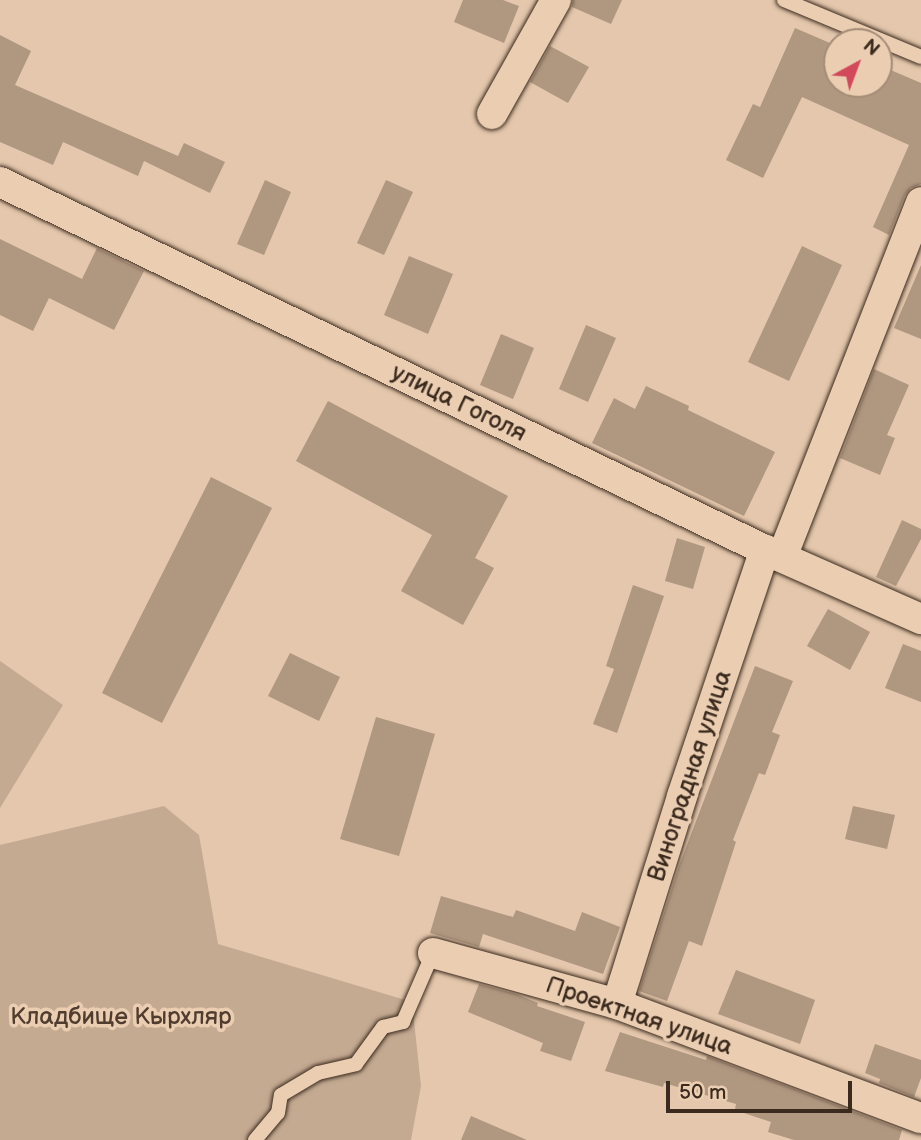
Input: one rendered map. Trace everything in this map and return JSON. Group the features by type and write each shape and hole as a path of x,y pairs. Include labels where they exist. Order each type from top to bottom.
{"street":[{"path":"492,114 556,0"},
{"name":"улица Гоголя","path":"0,181 773,554 921,619"},
{"name":"Виноградная улица","path":"617,1004 682,796 773,554 921,202"},
{"name":"Проектная улица","path":"433,953 617,1004 921,1118"}],"lane":[{"path":"784,0 921,57"},
{"path":"255,1140 278,1113 281,1096 318,1073 356,1064 383,1027 403,1022 433,953"}],"green space":[{"path":"0,661 63,705 0,808"},
{"name":"Кладбище Кырхляр","path":"164,806 199,835 218,944 412,1002 421,1086 411,1140 0,1140 0,845"}],"building":[{"path":"463,0 503,0 519,6 504,43 454,22"},
{"path":"573,0 622,0 611,24 572,7"},
{"path":"795,28 823,40 823,98 893,98 893,71 921,83 921,184 911,188 905,195 889,235 873,227 909,145 802,97 763,178 726,160 753,104 760,107"},
{"path":"0,35 31,51 15,85 178,156 184,143 225,162 210,193 144,161 138,176 63,142 53,165 0,142"},
{"path":"550,46 589,67 568,103 530,82"},
{"path":"265,180 291,192 264,255 237,244"},
{"path":"386,180 413,192 384,255 357,243"},
{"path":"0,239 82,279 97,248 144,271 114,330 49,298 33,331 0,315"},
{"path":"802,246 842,265 789,381 748,362"},
{"path":"409,256 453,274 428,334 384,315"},
{"path":"921,265 921,339 894,328"},
{"path":"586,325 616,338 588,402 559,389"},
{"path":"501,334 534,348 513,399 480,385"},
{"path":"874,369 909,385 887,435 895,438 880,475 840,458"},
{"path":"646,386 689,406 688,410 775,452 744,516 592,443 614,398 635,409"},
{"path":"328,401 508,496 475,558 494,568 463,625 401,591 432,535 296,461"},
{"path":"211,477 272,508 162,723 102,693"},
{"path":"902,520 921,529 921,539 896,586 876,577"},
{"path":"677,538 705,547 693,589 665,581"},
{"path":"633,585 664,596 617,733 593,724 614,669 606,666"},
{"path":"828,609 870,632 850,670 807,646"},
{"path":"903,644 921,651 921,702 885,688"},
{"path":"290,653 340,677 319,721 268,696"},
{"path":"755,666 793,681 772,732 780,735 765,775 759,773 733,840 736,842 702,946 689,941 667,1001 639,991 679,866"},
{"path":"376,717 435,734 399,856 340,839"},
{"path":"853,806 895,815 887,849 845,839"},
{"path":"441,896 513,917 516,910 575,931 582,912 620,927 603,974 483,934 479,947 430,933"},
{"path":"736,970 815,1000 800,1044 718,1014"},
{"path":"479,984 516,994 538,1003 537,1006 585,1022 571,1061 540,1051 543,1043 468,1012"},
{"path":"620,1032 706,1060 707,1056 902,1130 899,1140 794,1140 768,1132 771,1122 735,1110 736,1104 664,1083 663,1087 605,1071"},
{"path":"875,1044 921,1060 921,1078 914,1097 879,1083 880,1079 865,1073"},
{"path":"471,1116 527,1140 461,1140"}]}
